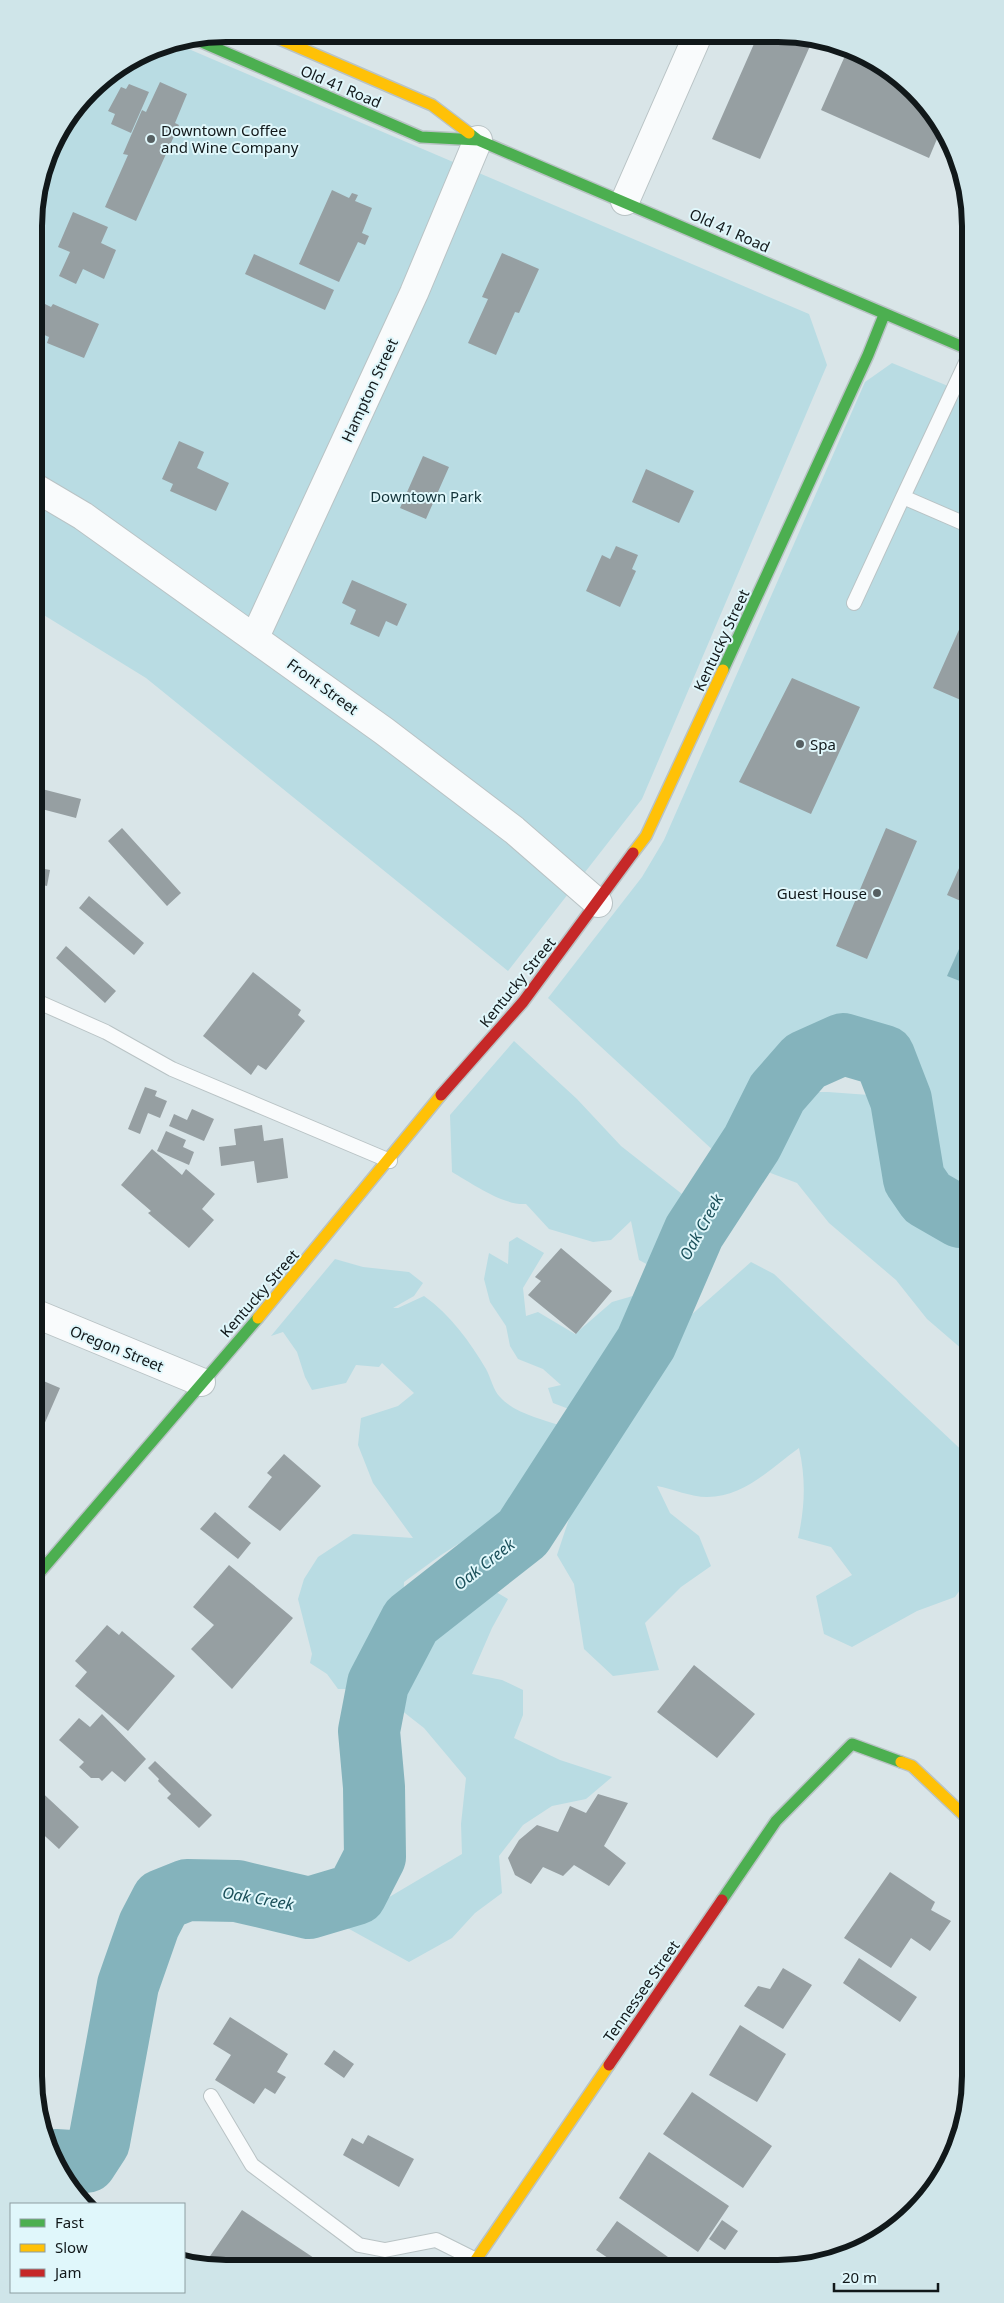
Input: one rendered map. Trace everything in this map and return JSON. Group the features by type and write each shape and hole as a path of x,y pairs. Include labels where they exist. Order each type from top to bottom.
{"street":[{"name":"Old 41 Road","path":"286,42 432,105 478,140 626,201 884,315 962,347"},
{"path":"626,201 695,42"},
{"name":"Old 41 Road","path":"206,44 421,137 478,140"},
{"name":"Hampton Street","path":"255,637 414,292 478,140"},
{"name":"Kentucky Street","path":"42,1570 298,1271 390,1161 458,1075 523,1002 646,836 860,373 884,315"},
{"name":"Front Street","path":"42,491 83,516 255,637 384,731 514,830 598,903"},
{"name":"Oregon Street","path":"42,1316 201,1382"},
{"name":"Tennessee Street","path":"477,2260 776,1821 852,1744 912,1766 962,1813"}],"lane":[{"path":"854,603 962,371"},
{"path":"903,496 962,522"},
{"path":"42,1004 106,1032 172,1069 390,1161"},
{"path":"211,2096 252,2165 359,2245 385,2250 436,2240 468,2260"}],"green space":[{"name":"Downtown Park","path":"185,47 809,314 827,365 642,799 508,971 146,678 42,614 42,226 46,190 56,156 80,114 114,80 134,67 156,56"},
{"path":"892,363 962,392 962,1206 933,1192 925,1177 912,1101 892,1050 839,1035 801,1051 767,1092 729,1165 548,998 642,877 664,840 865,382"},
{"path":"514,1041 577,1099 621,1146 682,1194 665,1274 639,1260 631,1221 611,1240 593,1242 549,1229 526,1204 517,1204 498,1198 452,1172 450,1115"},
{"path":"803,1092 869,1095 890,1112 893,1154 904,1194 962,1227 962,1349 927,1319 896,1280 829,1223 797,1183 752,1166 771,1128"},
{"path":"517,1237 544,1253 523,1288 526,1316 538,1312 575,1334 612,1302 650,1291 648,1310 637,1325 626,1332 623,1352 605,1372 594,1375 599,1403 582,1414 553,1403 548,1388 561,1385 543,1369 518,1359 510,1346 506,1326 490,1302 484,1279 489,1253 508,1264 509,1242"},
{"path":"335,1259 363,1267 409,1272 423,1283 414,1296 393,1308 398,1308 424,1296 433,1303 451,1320 466,1339 486,1369 500,1397 520,1411 559,1425 569,1446 522,1499 499,1518 441,1555 404,1582 403,1607 369,1689 338,1689 327,1674 310,1663 312,1654 298,1599 304,1579 318,1557 353,1534 413,1538 373,1483 358,1445 361,1418 398,1406 414,1393 382,1363 379,1367 356,1365 346,1383 312,1390 305,1377 297,1352 283,1332 271,1336"},
{"path":"751,1262 774,1274 962,1450 962,1587 955,1597 917,1611 852,1647 824,1634 816,1596 852,1575 831,1547 798,1538 804,1493 799,1448 745,1487 720,1496 695,1496 657,1486 670,1513 699,1536 711,1566 681,1587 645,1623 659,1670 613,1676 584,1649 574,1584 557,1555 575,1501 634,1411 660,1348 690,1316"},
{"path":"491,1589 508,1599 492,1628 472,1674 502,1680 523,1690 523,1715 514,1738 560,1760 612,1777 586,1799 552,1806 523,1825 499,1856 502,1893 475,1913 452,1938 409,1962 342,1925 462,1854 461,1824 466,1778 424,1728 401,1710 389,1687 402,1651 448,1608"}],"shaded area":[{"path":"959,949 962,950 962,982 947,976"}],"building":[{"path":"755,42 810,45 760,159 712,139"},
{"path":"845,55 870,67 890,80 924,114 938,136 929,158 821,110"},
{"name":"Downtown Coffee and Wine Company","path":"160,82 187,94 175,123 179,125 136,221 105,207 128,155 123,154 142,110 146,112"},
{"path":"129,84 149,92 131,133 111,124 115,114 108,111 121,87 126,89"},
{"path":"332,190 349,198 352,193 358,195 355,201 372,208 362,233 369,236 365,245 358,242 339,282 299,264"},
{"path":"73,212 108,227 101,243 116,250 104,279 83,269 76,284 59,276 70,252 58,247"},
{"path":"502,253 539,269 519,313 515,312 496,355 468,343 488,299 482,297"},
{"path":"254,254 334,290 325,310 245,274"},
{"path":"42,302 51,307 53,304 99,324 84,358 47,343 49,337 42,334 45,322 42,320"},
{"path":"179,441 204,452 197,468 229,483 216,511 170,491 173,484 162,479"},
{"path":"423,456 449,467 426,519 400,508"},
{"path":"646,469 694,491 679,523 632,502"},
{"path":"616,546 638,555 632,569 636,571 620,607 586,591 602,555 610,559"},
{"path":"352,580 407,604 397,626 386,621 379,637 350,624 356,610 342,603"},
{"path":"962,623 962,701 933,688"},
{"name":"Spa","path":"792,678 860,707 811,814 739,782"},
{"path":"42,789 81,799 76,818 42,809"},
{"path":"122,828 181,893 167,906 108,841"},
{"name":"Guest House","path":"886,828 917,841 867,959 836,946"},
{"path":"962,861 962,902 947,895"},
{"path":"42,868 50,870 47,886 42,885"},
{"path":"89,896 144,943 134,955 79,908"},
{"path":"66,946 116,991 105,1003 56,958"},
{"path":"253,972 301,1010 298,1015 305,1021 266,1070 258,1065 251,1075 203,1036"},
{"path":"145,1087 157,1091 155,1096 167,1101 160,1118 148,1113 140,1134 128,1129"},
{"path":"192,1109 214,1119 204,1141 169,1126 174,1114 187,1120"},
{"path":"262,1125 264,1141 283,1138 288,1178 257,1183 254,1161 221,1166 219,1147 236,1145 234,1129"},
{"path":"166,1131 186,1140 183,1147 194,1152 189,1165 157,1151"},
{"path":"152,1149 182,1175 186,1169 215,1194 202,1209 214,1220 189,1248 148,1213 151,1211 121,1185"},
{"path":"561,1248 612,1291 576,1334 528,1295 541,1281 535,1277"},
{"path":"42,1380 60,1388 42,1429"},
{"path":"284,1454 321,1486 280,1531 248,1507 272,1477 267,1473"},
{"path":"215,1512 251,1543 238,1559 200,1529"},
{"path":"229,1565 293,1618 232,1689 191,1649 214,1625 193,1607"},
{"path":"107,1625 119,1635 122,1631 175,1676 128,1731 75,1686 87,1672 75,1661"},
{"path":"694,1665 755,1714 717,1758 657,1712"},
{"path":"102,1714 146,1759 125,1782 112,1771 102,1781 99,1778 91,1778 79,1767 84,1762 59,1740 79,1718 90,1727"},
{"path":"155,1761 212,1815 199,1828 167,1798 171,1794 148,1768"},
{"path":"42,1792 79,1827 59,1849 42,1833"},
{"path":"598,1794 628,1803 604,1846 626,1863 609,1886 574,1865 563,1876 543,1867 531,1884 515,1875 508,1858 519,1840 537,1825 558,1832 570,1806 586,1813"},
{"path":"890,1872 935,1902 931,1910 951,1921 930,1951 911,1938 891,1968 844,1938"},
{"path":"859,1958 917,1997 900,2022 843,1983"},
{"path":"783,1968 812,1985 783,2029 744,2006 758,1986 770,1989"},
{"path":"230,2017 288,2054 277,2072 286,2077 275,2094 265,2088 254,2104 215,2080 231,2055 213,2044"},
{"path":"740,2025 786,2054 757,2102 709,2075"},
{"path":"334,2050 354,2064 344,2078 324,2064"},
{"path":"692,2092 772,2146 743,2188 663,2134"},
{"path":"368,2135 414,2159 399,2187 343,2155 352,2138 363,2144"},
{"path":"649,2152 729,2206 698,2252 619,2198"},
{"path":"242,2210 317,2260 214,2260 208,2259"},
{"path":"722,2220 738,2231 725,2250 709,2239"},
{"path":"617,2221 672,2260 611,2260 596,2250"}],"waterway":[{"name":"Oak Creek","path":"62,2160 86,2162 99,2142 128,1985 149,1925 162,1900 187,1890 237,1891 309,1908 356,1894 375,1857 374,1787 369,1731 378,1684 411,1621 523,1533 646,1343 694,1232 752,1143 777,1093 805,1061 843,1044 884,1056 901,1100 914,1179 927,1198 962,1217"}],"traffic: fast":[{"path":"206,44 421,137 478,140"},
{"path":"469,133 478,140 962,347"},
{"path":"723,670 868,355 884,315"},
{"path":"42,1570 258,1318"},
{"path":"722,1900 776,1821 852,1744 901,1762"}],"traffic: slow":[{"path":"286,42 432,105 469,133"},
{"path":"633,853 646,836 723,670"},
{"path":"258,1318 441,1095"},
{"path":"901,1762 912,1766 962,1813"},
{"path":"476,2260 609,2065"}],"traffic: jam":[{"path":"441,1095 523,1002 633,853"},
{"path":"609,2065 722,1900"}],"place":[{"name":"Downtown Coffee and Wine Company","path":"151,139"},
{"name":"Spa","path":"800,744"},
{"name":"Guest House","path":"877,893"}]}
